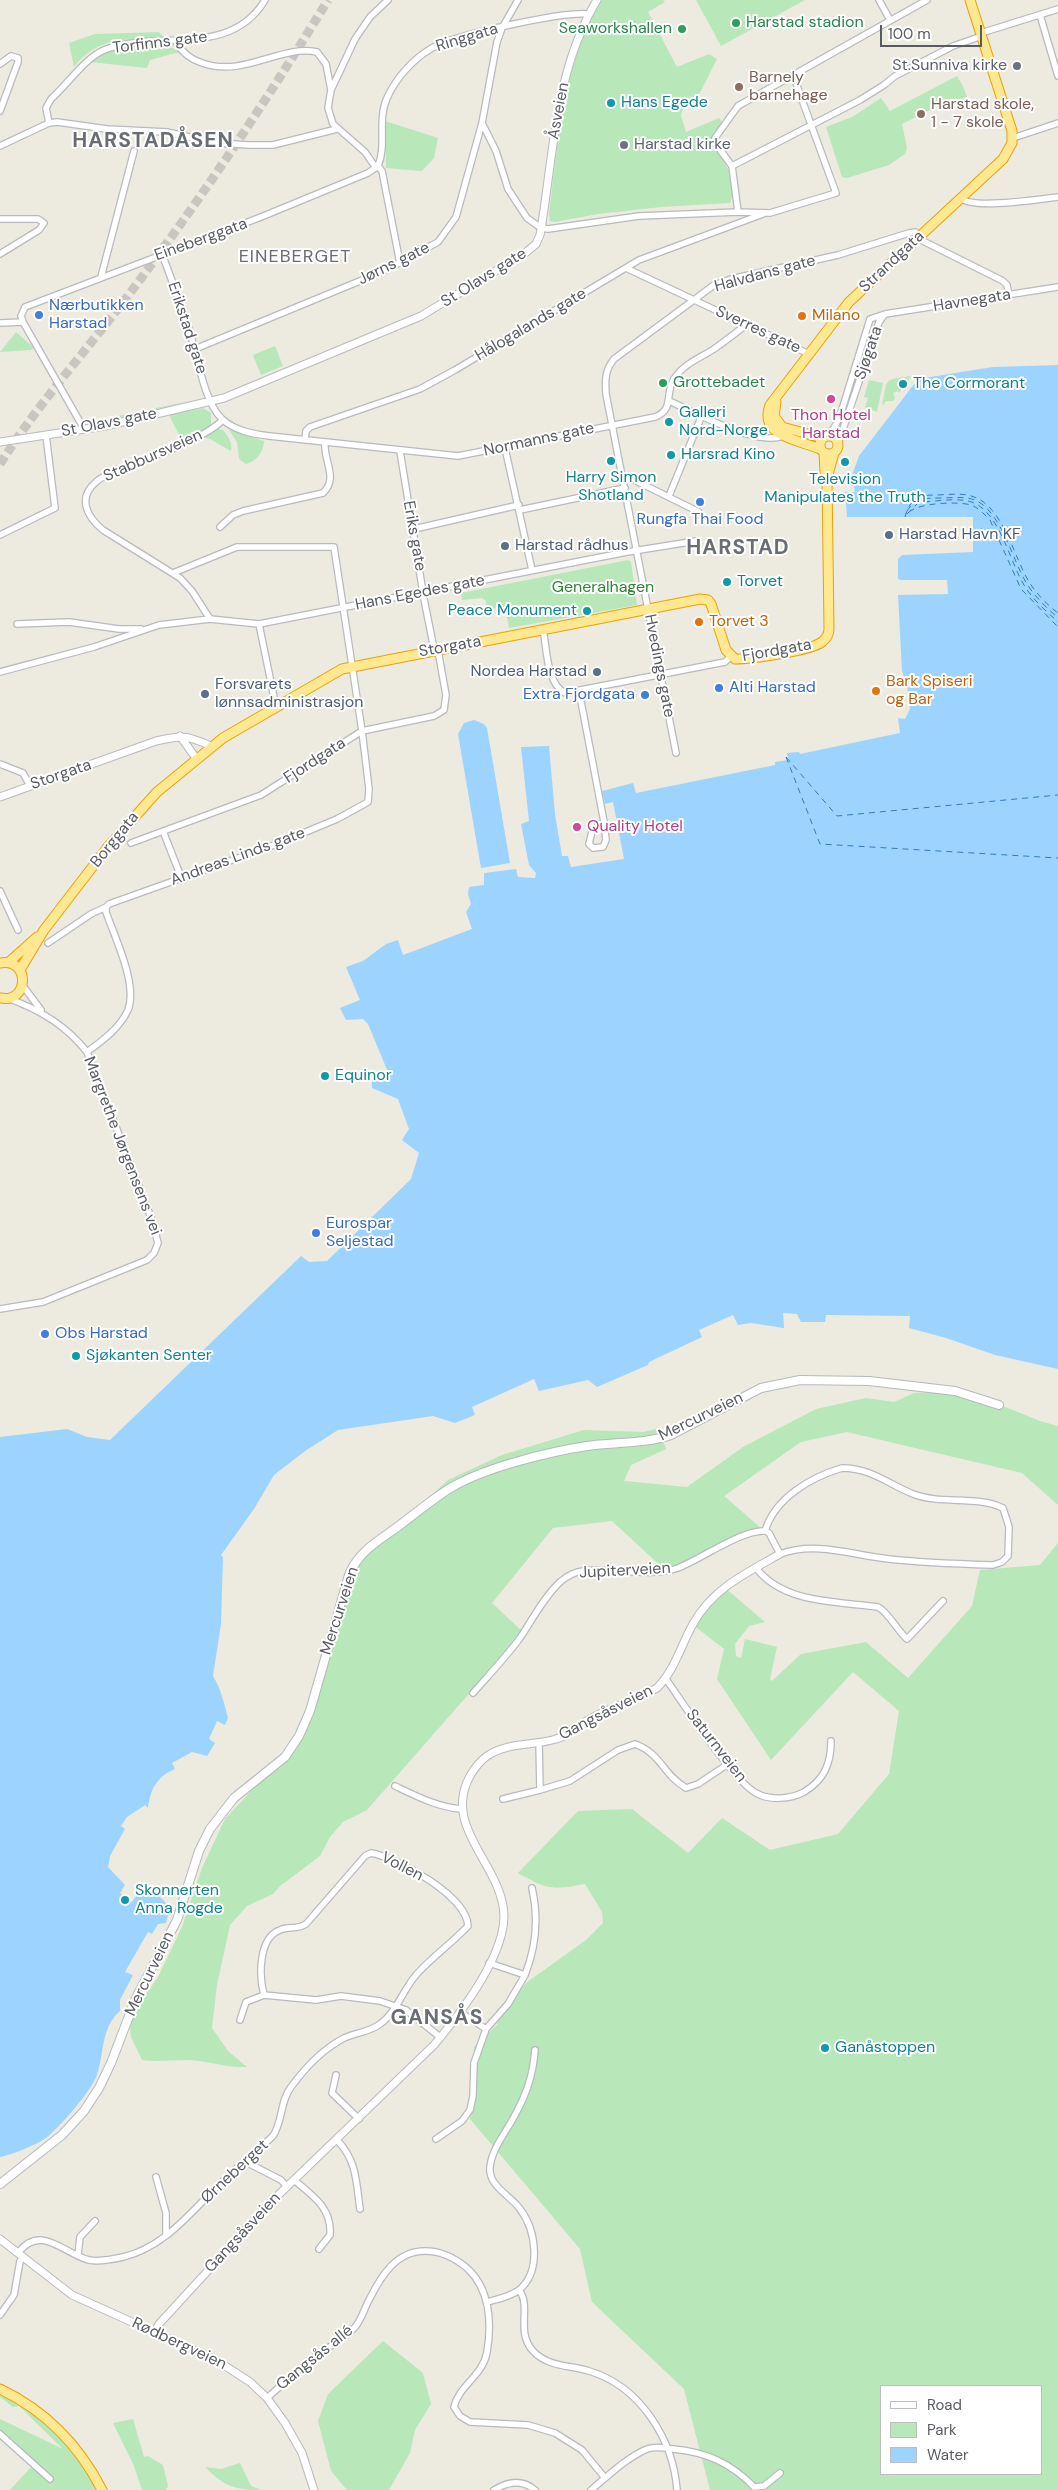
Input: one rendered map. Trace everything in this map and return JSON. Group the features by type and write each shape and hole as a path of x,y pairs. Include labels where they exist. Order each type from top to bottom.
{"highway":[{"path":"970,0 1013,138"},
{"name":"Strandgata","path":"770,424 769,409 848,302 1003,159 1009,151 1013,138"},
{"path":"779,394 774,410 777,422 789,430 832,437 829,450"},
{"path":"770,424 783,436 829,450"},
{"path":"824,437 829,450"},
{"name":"Sjøgata","path":"829,450 825,472 827,478 829,584"},
{"name":"Fjordgata","path":"708,600 714,610 723,642 731,656 740,659 799,650 823,641 829,629 829,584"},
{"name":"Storgata","path":"196,758 211,746 342,669 693,600 708,600"},
{"name":"Borggata","path":"20,970 44,930 128,823 153,796 196,758"},
{"name":"Borggata","path":"2,962 44,930"},
{"path":"2,962 20,970 23,978 22,986 18,993 3,999"},
{"path":"0,2389 33,2407 57,2426 85,2460 102,2490"}],"main road":[{"name":"Mercurveien","path":"0,2184 62,2136 84,2111 99,2088 111,2063 136,1998 177,1920 199,1851 207,1834 224,1808 245,1789 276,1766 299,1736 310,1711 349,1575 357,1559 368,1548 445,1491 469,1479 556,1452 658,1439 772,1385 819,1380 893,1384 955,1391 999,1406"}],"street":[{"name":"Torfinns gate","path":"49,123 46,108 51,99 95,55 120,46 176,42 218,35 236,29 253,17 265,0"},
{"path":"377,167 365,152 337,129 333,124 328,108 332,90 363,26 388,0"},
{"name":"Jørns gate","path":"195,349 400,263 438,242 452,226 463,194 482,123 487,89 502,28 518,0"},
{"name":"Åsveien","path":"541,228 562,89 574,49 597,0"},
{"path":"878,0 890,20"},
{"path":"482,123 496,151 508,189 527,218 541,228 554,229 639,216 738,212 732,166 715,143 717,132 738,106 927,0"},
{"path":"732,166 810,124 860,100 884,85 890,78 953,46 1058,9"},
{"name":"Ringgata","path":"400,263 382,171 377,167 381,155 383,109 393,87 409,66 434,47 502,28 570,14 589,14"},
{"path":"1040,15 1058,76"},
{"path":"176,42 179,48 191,58 222,68 235,67 298,52 317,52 326,64 332,90"},
{"path":"0,64 11,56 18,58 0,111"},
{"path":"793,75 810,124"},
{"path":"0,146 49,123 57,122 107,129 167,132 216,143 249,146 274,145 337,129"},
{"path":"1013,138 1058,123"},
{"name":"Hålogalands gate","path":"305,440 306,431 310,427 420,389 456,370 626,268 670,247 754,219 763,214 836,193 810,124"},
{"path":"101,277 134,151"},
{"name":"Eineberggata","path":"23,322 21,316 30,304 261,217 377,167"},
{"path":"961,198 969,203 1007,203 1058,197"},
{"name":"Hålogalands gate","path":"738,212 763,214"},
{"path":"0,219 38,219 44,223 39,230 0,254"},
{"name":"St Olavs gate","path":"0,442 84,429 210,402 393,328 437,307 532,248 538,240 541,228"},
{"name":"Halvdans gate","path":"606,373 614,359 714,285 731,279 838,255 908,233 915,232 919,237"},
{"path":"919,237 1003,281 1006,284 1008,295"},
{"name":"Erikstad gate","path":"162,254 195,349 210,402"},
{"name":"Sverres gate","path":"626,268 809,354"},
{"name":"Havnegata","path":"885,314 1058,287"},
{"name":"Sjøgata","path":"824,437 834,428 840,416 870,319 885,314"},
{"name":"Sjøgata","path":"829,450 879,322 885,314"},
{"path":"0,323 23,322 84,429"},
{"path":"744,323 742,328 680,371 668,393 669,401 759,437 777,438 783,436"},
{"name":"Hvedings gate","path":"606,373 606,394 676,753"},
{"name":"Normanns gate","path":"223,420 249,433 458,456 506,448 664,413 669,401"},
{"path":"210,402 223,420"},
{"path":"669,496 702,415"},
{"name":"Stabbursveien","path":"173,573 93,522 85,506 89,490 106,475 168,451 214,428 223,420"},
{"path":"759,437 770,424"},
{"path":"0,535 9,532 36,515 55,508 46,435"},
{"path":"220,527 234,515 243,511 323,493 330,487 331,478 324,449 325,442"},
{"path":"506,448 532,570"},
{"name":"Eriks gate","path":"400,451 436,650"},
{"path":"623,480 630,478 699,512"},
{"path":"414,529 624,488"},
{"name":"Hans Egedes gate","path":"0,672 94,647 143,629 180,621 210,619 259,624 532,570 696,541"},
{"path":"210,619 192,591 173,573 237,547 334,547 362,731"},
{"name":"Hans Egedes gate","path":"17,624 69,622 119,629 143,629"},
{"path":"259,624 276,707"},
{"name":"Fjordgata","path":"544,629 556,686 566,693 579,692 724,662 731,656"},
{"name":"Fjordgata","path":"131,843 261,795 362,731 434,716 444,710 446,695 439,656 436,650"},
{"path":"579,692 604,822"},
{"name":"Andreas Linds gate","path":"48,944 91,914 114,902 310,831 368,802 369,789 362,731"},
{"path":"180,736 196,758"},
{"name":"Storgata","path":"0,797 156,741 180,736 189,737 211,746"},
{"path":"0,764 22,773 30,786"},
{"path":"164,831 181,877"},
{"path":"0,891 18,930"},
{"path":"87,1052 116,1027 127,1011 131,998 129,981 106,907"},
{"name":"Margrethe Jørgensens vei","path":"0,1310 43,1302 138,1266 154,1254 158,1243 152,1220 87,1052 68,1032 42,1012 22,986"},
{"name":"Margrethe Jørgensens vei","path":"3,999 42,1012"},
{"name":"Gangsåsveien","path":"155,2332 159,2324 217,2260 287,2187 359,2119 440,2038 460,2012 489,1963 503,1926 502,1900 492,1874 473,1842 461,1809 466,1783 474,1768 486,1756 514,1746 557,1739 572,1733 587,1721 652,1691 666,1679 693,1624 709,1601 736,1579 780,1554 794,1549 811,1547 920,1562 993,1565 1002,1562 1008,1556 1010,1541 1003,1508 994,1503 936,1499 913,1494 874,1473 856,1468 842,1468 823,1474 804,1486 774,1510 765,1531"},
{"name":"Jupiterveien","path":"473,1693 518,1640 559,1583 569,1575 581,1571 604,1569 658,1571 677,1568 759,1530 765,1531"},
{"path":"765,1531 770,1534 780,1554"},
{"path":"756,1568 770,1582 790,1594 883,1609 897,1630 907,1639 943,1601"},
{"name":"Saturnveien","path":"666,1679 728,1764 755,1793 780,1798 797,1796 813,1786 824,1775 830,1758 830,1741"},
{"path":"539,1742 540,1790"},
{"path":"503,1799 570,1781 618,1750 635,1744 646,1748 657,1758 672,1780 686,1788 698,1784 728,1764"},
{"path":"395,1786 447,1808 461,1809"},
{"name":"Vollen","path":"264,1995 261,1979 263,1963 266,1944 272,1935 280,1930 300,1928 306,1924 355,1868 371,1853 389,1857 425,1877 460,1908 468,1918 468,1926 418,1973 396,2005"},
{"path":"436,2139 462,2121 470,2110 473,2096 474,2063 486,2029 508,2004 525,1975 531,1956 537,1911 532,1888"},
{"path":"489,1963 525,1975"},
{"path":"240,2020 246,2002 264,1995 316,2000 332,1996 358,1997 396,2005 406,2010 440,2038"},
{"name":"Ørneberget","path":"21,2255 25,2245 42,2240 92,2261 124,2257 152,2244 178,2227 222,2182 273,2136 278,2128 284,2102 290,2088 320,2054 345,2038 378,2026 387,2018 396,2005"},
{"path":"460,2012 486,2029"},
{"path":"487,2302 506,2297 519,2290 527,2280 533,2264 532,2235 526,2217 520,2208 494,2183 490,2170 494,2152 516,2114 532,2078 535,2050"},
{"path":"336,2075 332,2093 359,2119"},
{"path":"337,2140 351,2157 360,2209"},
{"path":"246,2162 281,2180 287,2187"},
{"path":"156,2177 166,2213 166,2235"},
{"path":"294,2180 320,2202 329,2218 330,2235 319,2249"},
{"path":"78,2256 80,2237 95,2221"},
{"name":"Rødbergveien","path":"0,2239 72,2295 230,2368 250,2382 266,2398 302,2453 314,2490"},
{"name":"Gangsås allé","path":"266,2398 356,2326 387,2269 403,2256 427,2251 453,2258 476,2278 487,2302 487,2356 481,2370 460,2395 454,2407 460,2416 470,2422 528,2425 555,2433 582,2450 605,2478"},
{"path":"0,2315 14,2295 21,2255"},
{"path":"519,2290 524,2298 522,2327 532,2350 545,2362 600,2374 627,2391 648,2414 666,2448 673,2462 677,2490"},
{"path":"0,2434 50,2479"},
{"path":"591,2490 638,2454 653,2448 697,2451 716,2458 740,2473 754,2487 764,2486 780,2473"},
{"path":"494,2490 513,2482 527,2484 535,2490"}],"green space":[{"path":"602,0 663,0 665,2 648,12 677,67 709,54 717,59 700,93 683,109 681,115 686,132 719,118 722,122 712,139 730,173 733,194 730,203 661,207 598,214 555,222 550,221 549,214 559,131 570,76 589,24"},
{"name":"Harstad stadion","path":"696,0 805,0 721,46"},
{"path":"159,32 165,38 115,41 104,44 93,49 74,67 69,43 95,34"},
{"path":"166,44 179,52 150,60 147,68 90,62 107,51"},
{"path":"957,76 967,97 936,107 902,124 907,148 905,154 889,165 847,178 842,177 826,127 852,117 881,98 890,111"},
{"path":"385,121 438,138 434,158 422,171 386,168"},
{"path":"16,332 34,348 31,350 0,352"},
{"path":"275,346 283,366 261,375 253,355"},
{"path":"911,376 899,393 898,391 893,393 895,398 893,401 886,401 882,406 887,382"},
{"path":"869,380 883,383 877,412 865,407 868,398 864,397"},
{"path":"190,401 100,423 89,422"},
{"path":"203,408 211,413 211,424 205,431 182,441 169,415"},
{"path":"218,429 223,430 231,442 231,451 210,439 201,437"},
{"path":"229,430 264,441 263,449 259,456 246,464 239,459 237,442"},
{"name":"Generalhagen","path":"628,560 631,562 637,605 509,628 505,607 487,610 486,601 482,598 462,600 461,593"},
{"path":"968,1392 1040,1421 1058,1426 1058,1505 1022,1473 847,1432 801,1442 724,1496 761,1528 665,1570 612,1521 553,1528 492,1603 523,1632 367,1810 343,1822 330,1837 320,1856 280,1886 273,1894 247,1906 230,1925 217,1985 212,2028 228,2051 247,2067 193,2060 142,2060 131,2037 130,2027 136,2008 158,1977 182,1927 202,1868 225,1819 252,1790 294,1753 316,1705 354,1571 373,1549 448,1480 502,1455 584,1430 644,1432 659,1428 666,1449 631,1465 624,1481 687,1487 743,1447 816,1409 866,1398 894,1402 914,1393"},
{"path":"1058,1543 1058,2490 710,2490 684,2389 592,2302 580,2249 470,2119 474,2047 498,2024 495,2021 526,1983 586,1940 603,1923 602,1912 585,1884 557,1888 543,1886 518,1873 578,1811 632,1809 688,1853 722,1818 770,1850 838,1834 889,1774 899,1711 853,1672 771,1760 717,1679 724,1649 692,1624 724,1587 765,1622 749,1626 735,1644 736,1656 741,1658 745,1639 777,1647 770,1679 772,1681 801,1654 866,1642 908,1678 972,1606 980,1570 1040,1565"},
{"path":"383,2341 423,2373 431,2404 415,2430 410,2453 389,2490 347,2490 331,2471 318,2421 328,2394"},
{"path":"0,2390 27,2406 74,2451 98,2490 10,2490 32,2466 0,2433 0,2419 63,2449 19,2406 13,2407 0,2397"},
{"path":"133,2419 144,2457 148,2456 163,2465 168,2486 166,2490 142,2490 134,2466 113,2423"},
{"path":"240,2463 251,2486 261,2490 230,2486 218,2479 205,2467 221,2469"}],"water":[{"path":"1058,365 1058,1369 995,1355 946,1338 909,1328 910,1316 826,1315 825,1322 801,1322 797,1314 783,1313 784,1328 751,1323 738,1325 733,1315 699,1330 702,1337 649,1362 648,1365 597,1387 588,1380 539,1391 534,1379 472,1407 475,1415 455,1423 433,1416 338,1430 305,1451 274,1475 254,1509 221,1555 223,1557 221,1624 213,1676 220,1691 228,1718 225,1725 217,1721 209,1739 215,1743 207,1756 192,1752 172,1763 175,1769 163,1776 156,1784 148,1808 145,1805 127,1817 121,1826 125,1829 110,1856 108,1867 125,1885 120,1893 132,1902 144,1885 155,1892 170,1907 166,1923 158,1924 152,1934 148,1932 125,1972 133,1975 120,2000 120,2011 114,2017 106,2032 97,2075 89,2090 67,2118 46,2138 36,2144 0,2157 0,1437 67,1429 87,1437 110,1440 301,1256 309,1262 327,1261 411,1179 419,1153 402,1140 409,1129 398,1099 372,1088 372,1076 386,1077 388,1072 368,1024 363,1019 346,1020 340,1008 360,1000 346,967 363,961 386,944 398,940 403,955 472,929 466,912 471,904 468,894 469,887 484,885 484,873 516,869 518,877 535,878 536,873 529,865 521,824 529,821 521,747 549,746 555,814 562,856 568,856 571,867 624,859 613,802 605,804 602,791 633,783 636,793 775,765 775,762 788,760 787,753 799,752 800,754 900,733 898,718 905,719 910,709 907,685 902,671 898,595 948,594 947,580 898,579 898,559 902,555 973,552 973,517 847,517 845,492 855,492 854,486 848,486 859,456 918,379 993,367"},
{"path":"474,720 484,724 487,728 510,863 481,868 458,734 464,723"}],"ferry route":[{"path":"905,517 912,502 919,497 929,495 965,495 984,502 993,511 1007,534 1029,582 1042,599 1058,613"},
{"path":"907,511 917,501 930,498 967,498 975,500 984,506 1006,538 1027,584 1037,598 1058,618"},
{"path":"907,514 918,503 943,500 968,501 983,509 998,528 1027,590 1058,622"},
{"path":"909,512 929,505 948,503 971,505 979,509 990,520 1021,589 1058,627"},
{"path":"786,757 820,844 1058,858"},
{"path":"786,757 837,816 1058,795"}],"tunnel":[{"path":"0,464 31,419 116,311 184,219 258,111 328,0"}],"place":[{"name":"Harstad stadion","path":"736,23"},
{"name":"Seaworkshallen","path":"682,29"},
{"name":"St.Sunniva kirke","path":"1017,66"},
{"name":"Barnely barnehage","path":"739,87"},
{"name":"Hans Egede","path":"611,103"},
{"name":"Harstad skole, 1 - 7 skole","path":"921,114"},
{"name":"Harstad kirke","path":"624,145"},
{"name":"Nærbutikken Harstad","path":"39,315"},
{"name":"Milano","path":"802,316"},
{"name":"Grottebadet","path":"663,383"},
{"name":"The Cormorant","path":"903,384"},
{"name":"Thon Hotel Harstad","path":"831,399"},
{"name":"Galleri Nord-Norge","path":"669,422"},
{"name":"Harsrad Kino","path":"671,455"},
{"name":"Harry Simon Shotland","path":"611,461"},
{"name":"Television Manipulates the Truth","path":"845,462"},
{"name":"Rungfa Thai Food","path":"700,502"},
{"name":"Harstad Havn KF","path":"889,535"},
{"name":"Harstad rådhus","path":"505,546"},
{"name":"Torvet","path":"727,582"},
{"name":"Peace Monument","path":"587,611"},
{"name":"Torvet 3","path":"699,622"},
{"name":"Nordea Harstad","path":"597,672"},
{"name":"Alti Harstad","path":"719,688"},
{"name":"Bark Spiseri og Bar","path":"876,691"},
{"name":"Forsvarets lønnsadministrasjon","path":"205,694"},
{"name":"Extra Fjordgata","path":"645,695"},
{"name":"Quality Hotel","path":"577,827"},
{"name":"Equinor","path":"325,1076"},
{"name":"Eurospar Seljestad","path":"316,1233"},
{"name":"Obs Harstad","path":"45,1334"},
{"name":"Sjøkanten Senter","path":"76,1356"},
{"name":"Skonnerten Anna Rogde","path":"125,1900"},
{"name":"Ganåstoppen","path":"825,2048"}],"district":[{"name":"HARSTADÅSEN","path":"153,141"},
{"name":"EINEBERGET","path":"295,257"},
{"name":"HARSTAD","path":"738,548"},
{"name":"GANSÅS","path":"437,2018"}]}
